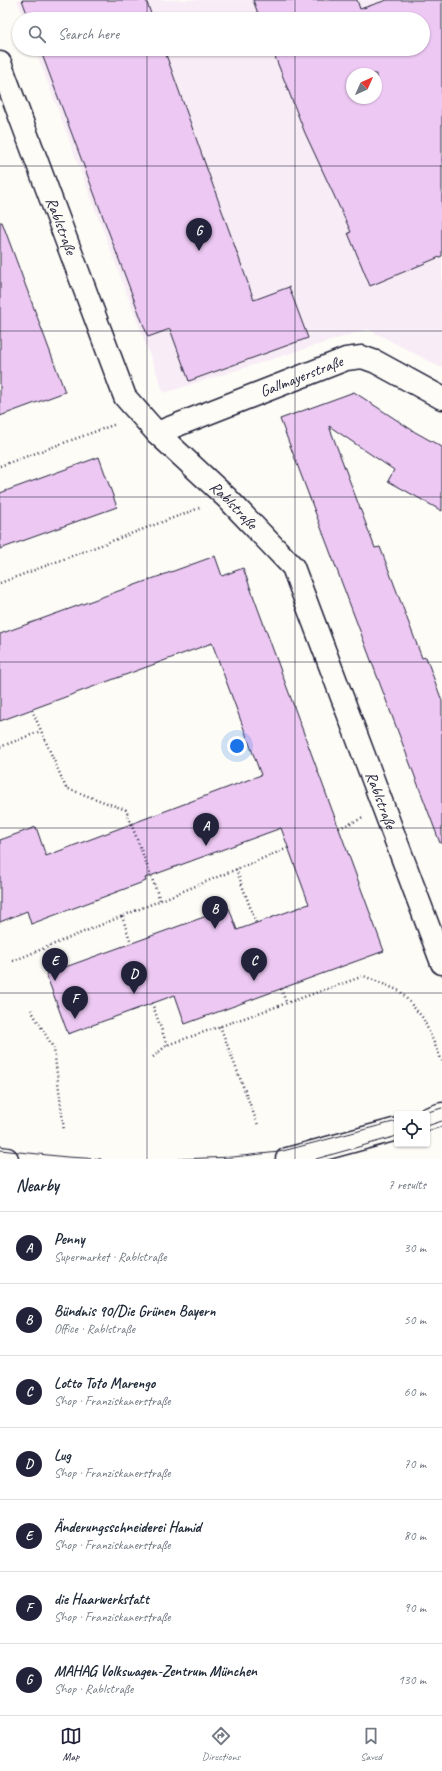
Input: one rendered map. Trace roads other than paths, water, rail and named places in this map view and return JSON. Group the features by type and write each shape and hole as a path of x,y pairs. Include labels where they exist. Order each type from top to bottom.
{"street":[{"name":"Rablstraße","path":"0,64 125,397 157,433 227,498 293,566 442,963"},
{"name":"Gallmayerstraße","path":"157,433 346,359 362,357 376,362 442,398"},
{"path":"430,1118 442,1114"},
{"path":"288,1159 394,1130"},
{"path":"0,1158 7,1159"}],"tram line":[{"path":"430,1111 442,1108"},
{"path":"430,1125 442,1121"},
{"path":"179,1159 233,1157 279,1152 394,1122"},
{"path":"316,1159 394,1137"},
{"path":"0,1150 101,1159"}],"place":[{"name":"MAHAG Volkswagen-Zentrum München","path":"199,251"},
{"name":"Penny","path":"206,846"},
{"name":"Bündnis 90/Die Grünen Bayern","path":"215,929"},
{"name":"Änderungsschneiderei Hamid","path":"55,981"},
{"name":"Lotto Toto Marengo","path":"254,981"},
{"name":"Lug","path":"134,994"},
{"name":"die Haarwerkstatt","path":"75,1019"}]}
